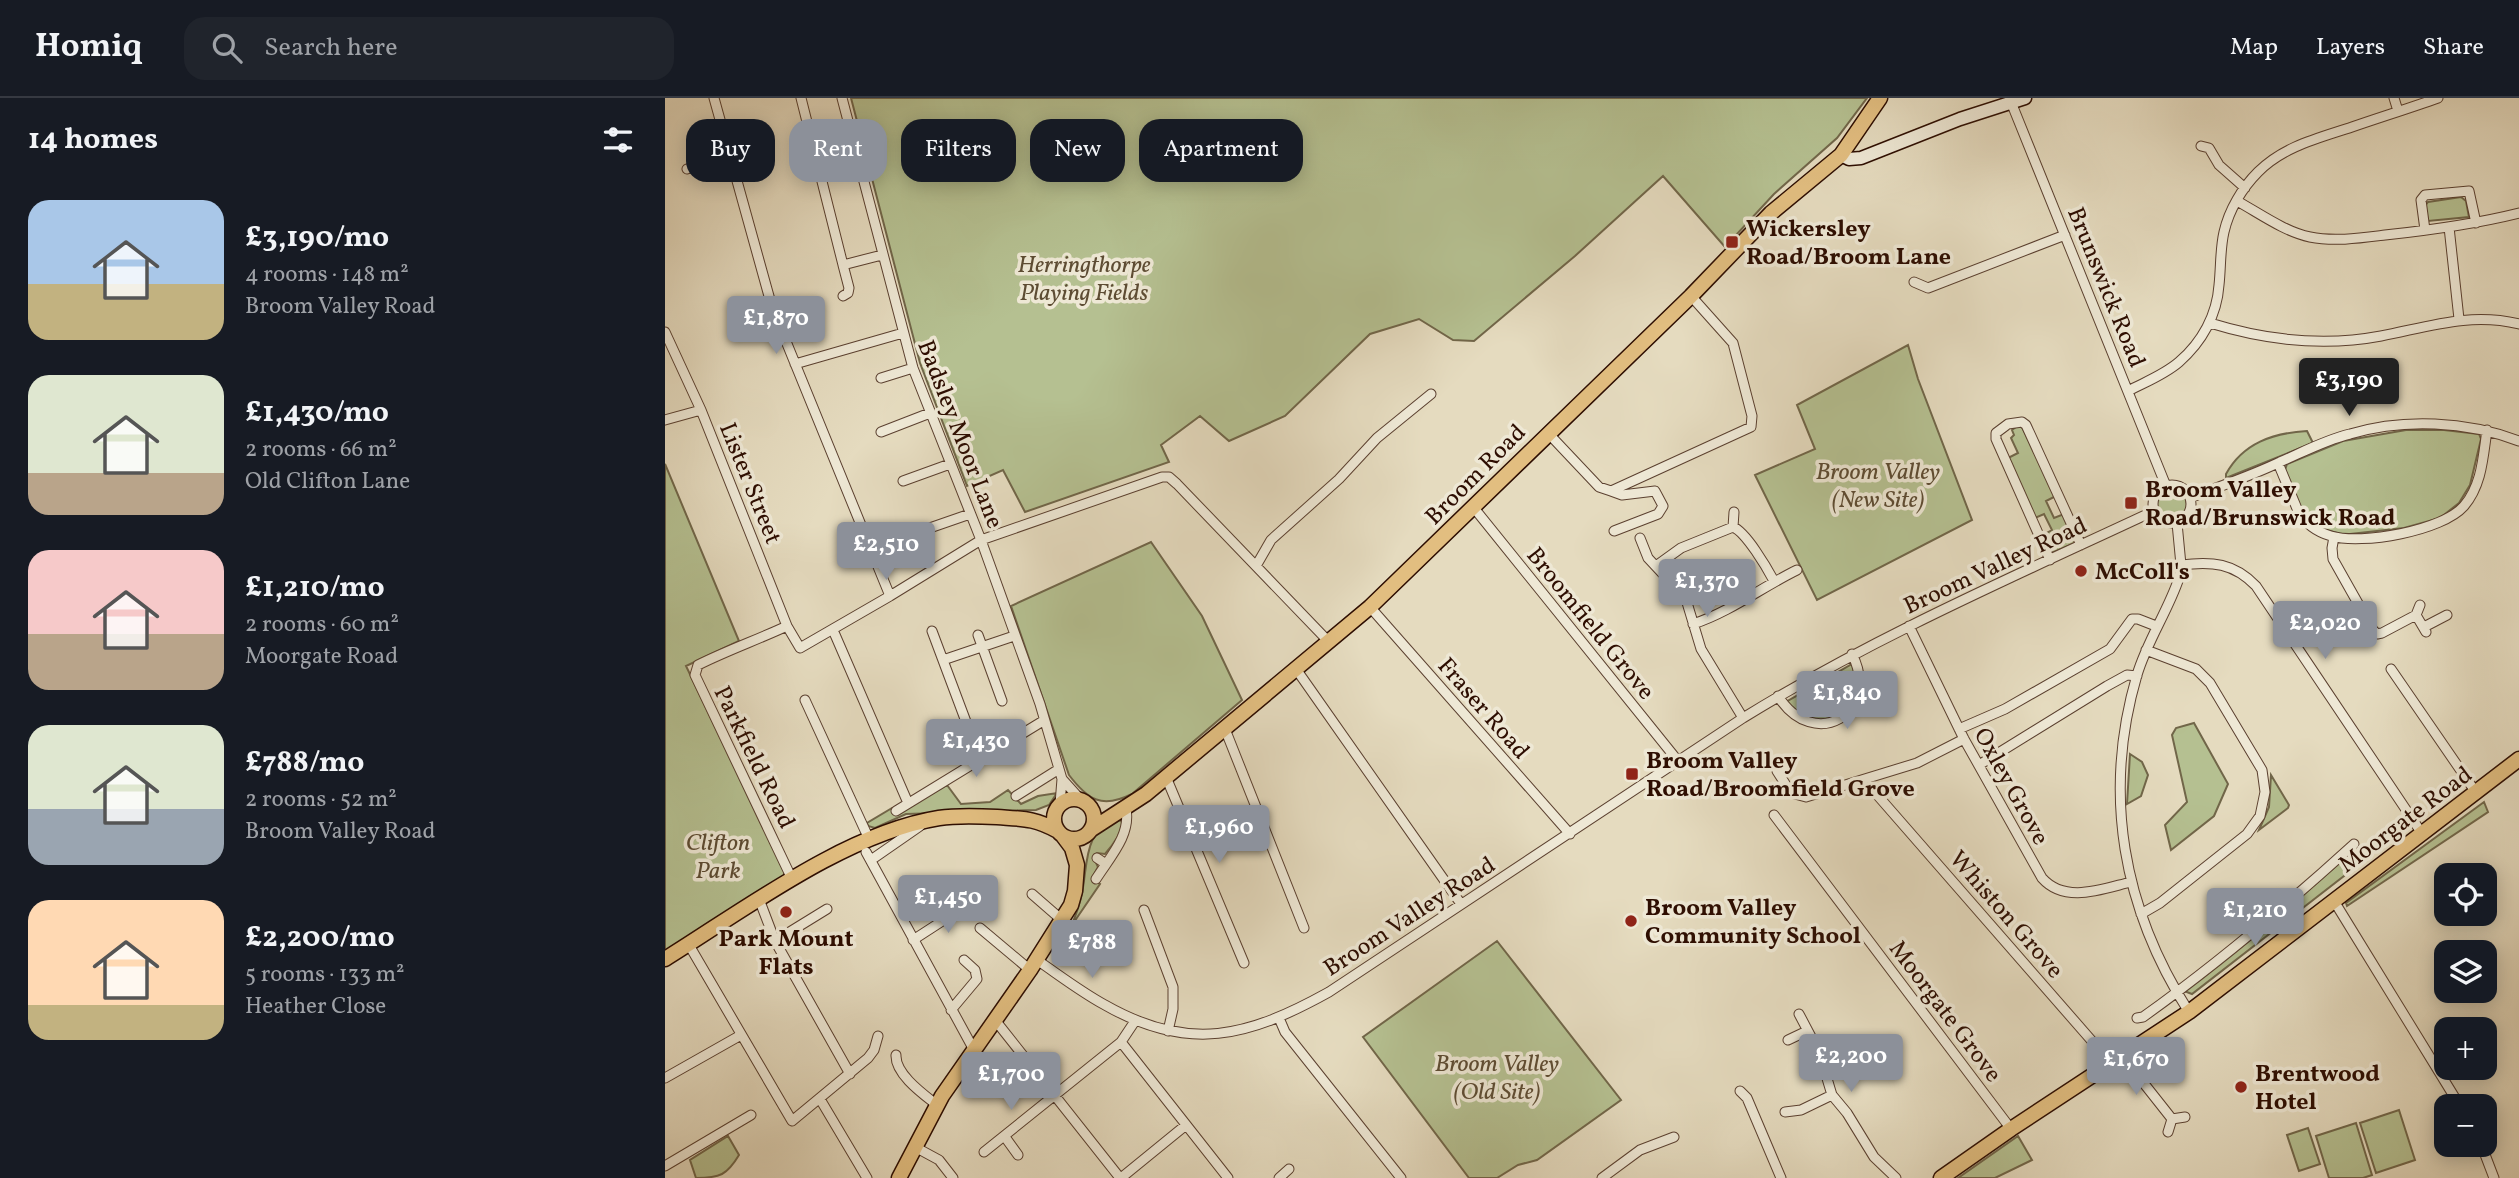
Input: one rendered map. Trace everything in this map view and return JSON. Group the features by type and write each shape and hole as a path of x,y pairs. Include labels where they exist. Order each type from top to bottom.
{"main road":[{"name":"Broom Road","path":"1090,832 1166,777 1370,607 1691,296 1771,213 1841,155 1880,98"},
{"path":"1841,155 1849,159 1861,158 1960,119 2025,98"},
{"name":"Moorgate Road","path":"1941,1178 2189,1012 2519,760"},
{"path":"1035,819 1069,799 1120,811"},
{"path":"899,1178 937,1105 1063,921 1075,891 1077,865 1095,817 1085,802"},
{"path":"1058,807 1054,820 1060,834 1072,848 1077,865"},
{"path":"665,959 792,879 869,850 927,820 976,816 1035,819 1060,834 1076,839 1090,832"}],"street":[{"path":"715,98 720,119"},
{"path":"801,98 849,288 848,293 843,296"},
{"name":"Badsley Moor Lane","path":"842,98 913,368 981,540 1040,704 1062,779 1058,807"},
{"path":"2394,98 2398,111"},
{"path":"2128,391 2177,364 2210,323 2219,288 2224,234 2237,201 2267,164 2288,150 2438,98"},
{"name":"Brunswick Road","path":"2011,102 2166,486"},
{"path":"2201,146 2209,148 2219,164 2245,188"},
{"path":"737,182 772,307 890,596"},
{"path":"2425,230 2421,200 2425,195 2469,191 2476,223"},
{"path":"2237,201 2308,237 2341,239 2476,223 2519,212"},
{"path":"2449,227 2459,319"},
{"path":"1914,282 1928,288 2065,235"},
{"path":"843,265 882,255"},
{"path":"1611,491 1745,431 1753,424 1733,343 1691,296"},
{"path":"2210,323 2264,337 2325,342 2380,336 2459,319 2485,319 2519,324"},
{"name":"Lister Street","path":"665,331 701,411 787,626 800,649 833,630"},
{"path":"795,364 903,333"},
{"path":"881,378 913,368"},
{"path":"1256,566 1271,540 1339,479 1377,438 1431,394"},
{"path":"665,420 701,411"},
{"path":"881,432 930,413"},
{"path":"2050,560 1996,439 1996,433 2008,424 2016,422 2027,425 2081,545"},
{"path":"2190,498 2332,439 2364,430 2437,424 2487,430 2519,441"},
{"path":"2278,463 2301,517 2314,528 2334,537 2359,538 2405,532 2427,528 2456,514 2473,493 2481,474 2487,430"},
{"path":"1548,433 1599,487 1622,495 1655,491 1663,506 1658,514 1614,531"},
{"path":"903,481 950,464"},
{"path":"908,803 833,630 981,540 1162,477 1169,477 1329,642"},
{"path":"2166,486 2178,486 2190,498 2190,510 2177,523 2166,522 2154,511 2156,494 2166,486"},
{"name":"Broomfield Grove","path":"1474,508 1678,761"},
{"name":"Broom Valley Road","path":"980,928 1034,965 1102,1004 1135,1021 1168,1031 1201,1036 1220,1034 1279,1017 1329,992 1779,696 1852,654 2154,511"},
{"path":"1733,527 1734,512"},
{"path":"921,531 970,514"},
{"path":"2177,523 2181,565 2176,588 2156,626 2137,676 2123,742 2119,783 2122,828 2131,883 2157,956 2189,1012"},
{"path":"1656,566 1681,548 1733,527 1740,530 1759,555 1774,581"},
{"path":"2334,537 2333,559 2372,630 2377,634 2382,634 2418,610 2425,629 2447,615"},
{"path":"1640,538 1644,551 1680,588 1706,659 1743,718"},
{"path":"2181,565 2209,562 2220,564 2239,571 2256,586 2423,835"},
{"path":"1693,624 1712,617 1797,570"},
{"name":"Fraser Road","path":"1370,607 1570,834"},
{"path":"1959,729 2005,709 2110,649 2132,619 2156,626"},
{"name":"Parkfield Road","path":"787,626 698,665 695,676 792,879"},
{"name":"Oxley Grove","path":"1909,626 1964,739 2047,884 2061,891 2077,893 2131,883"},
{"path":"932,631 981,759"},
{"path":"978,635 1002,701"},
{"path":"943,660 1014,636"},
{"path":"2141,914 2247,834 2260,816 2265,792 2262,770 2210,682 2196,669 2146,650"},
{"path":"1779,696 1802,721 1819,724 1840,719 1855,704 1860,688 1860,672 1852,654"},
{"path":"1296,669 1461,904"},
{"path":"2391,669 2477,793"},
{"path":"1979,765 2107,686 2127,676 2137,676"},
{"path":"805,700 869,850 913,940 974,1050"},
{"path":"896,811 1043,721"},
{"path":"1225,729 1304,928"},
{"path":"1777,771 1791,793 1806,797 1917,763 1964,739"},
{"path":"1016,796 1059,769"},
{"path":"1166,777 1244,963"},
{"name":"Badsley Moor Lane","path":"1062,779 1085,802"},
{"name":"Whiston Grove","path":"1872,789 2172,1119"},
{"path":"1096,879 1126,831 1128,820 1120,811"},
{"name":"Moorgate Grove","path":"1774,816 2011,1129"},
{"path":"869,850 927,820"},
{"name":"Moorgate Road","path":"2137,1018 2143,1017 2177,992 2301,892 2354,845"},
{"path":"1097,858 1106,864"},
{"path":"1032,894 1063,921"},
{"path":"759,900 775,941 851,1074"},
{"path":"2334,901 2453,1094"},
{"path":"913,940 967,905"},
{"path":"775,941 827,909"},
{"path":"1144,910 1174,987 1168,1031"},
{"path":"689,944 790,1120 851,1074 874,1050 878,1036"},
{"path":"951,1010 977,979 975,970 964,960"},
{"path":"1798,1014 1819,1052 1832,1095 1847,1113 1874,1157 1896,1178"},
{"path":"1279,1017 1285,1031 1401,1178"},
{"path":"995,1020 1120,1178 1186,1125"},
{"path":"984,1152 1122,1042 1135,1021"},
{"path":"1788,1040 1807,1031"},
{"path":"665,1078 741,1035"},
{"path":"1122,1042 1228,1178"},
{"path":"896,1055 896,1064 902,1072 937,1105"},
{"path":"1740,1091 1747,1098 1781,1178"},
{"path":"1786,1112 1801,1110 1832,1095"},
{"path":"820,1099 867,1178"},
{"path":"665,1166 751,1115"},
{"path":"2168,1132 2172,1119 2185,1117"},
{"path":"1005,1137 1018,1155"},
{"path":"1602,1178 1640,1150 1674,1137"},
{"path":"915,1147 939,1160 953,1178"},
{"path":"2486,1157 2494,1178"},
{"path":"1279,1178 1289,1169"}],"green space":[{"name":"Herringthorpe Playing Fields","path":"851,98 1867,98 1837,138 1774,194 1725,247 1663,176 1575,256 1474,341 1453,340 1419,319 1370,334 1285,416 1229,441 1200,416 1161,445 1169,462 1025,512 1003,470 967,486 920,363 873,182 887,182 887,119 856,119"},
{"path":"2461,197 2466,201 2469,217 2428,221 2425,206 2428,202"},
{"name":"Broom Valley (New Site)","path":"1908,345 1918,379 1972,520 1817,600 1755,475 1815,449 1797,405"},
{"path":"2022,427 2056,496 2046,501 2054,518 2064,514 2076,540 2075,543 2054,552 2043,535 2052,530 2044,514 2035,518 2008,458 2018,453 2011,438 2014,435 2012,430"},
{"path":"2406,430 2479,434 2481,439 2470,485 2459,503 2440,518 2404,528 2350,534 2324,529 2308,517 2299,505 2285,470 2287,464 2343,441"},
{"path":"2307,431 2313,443 2226,478 2233,463 2250,447 2271,437"},
{"name":"Clifton Park","path":"665,464 739,641 686,666 784,870 784,878 665,952"},
{"path":"2172,490 2178,491 2186,499 2186,511 2178,519 2172,520 2166,519 2158,511 2157,505 2158,499 2166,491"},
{"path":"1151,542 1202,616 1242,700 1132,794 1112,801 1096,800 1083,791 1069,775 1011,606"},
{"path":"1853,664 1855,692 1847,707 1835,717 1811,719 1799,714 1786,702"},
{"path":"2194,723 2228,784 2214,816 2171,850 2165,825 2187,802 2172,735 2176,728"},
{"path":"2130,754 2142,762 2148,775 2141,796 2127,804"},
{"path":"2271,775 2289,805 2259,830 2269,807"},
{"path":"947,785 961,804 990,802 1008,790 1021,804 1038,796 1057,793 1049,805 1036,810 906,814 875,828 868,826 867,823 892,808 896,814"},
{"path":"2484,802 2488,812 2347,906 2346,903"},
{"path":"1120,820 1122,827 1114,843 1105,854 1097,853 1094,858 1098,867 1092,878 1100,884 1072,925 1081,897 1093,838 1108,824"},
{"path":"2367,849 2371,855 2192,994 2184,991 2280,915 2344,859"},
{"name":"Broom Valley (Old Site)","path":"1497,941 1621,1100 1537,1160 1518,1165 1497,1178 1469,1178 1363,1037"},
{"path":"2399,1110 2415,1160 2376,1173 2360,1123"},
{"path":"2356,1123 2372,1175 2363,1178 2329,1178 2316,1136"},
{"path":"2308,1128 2320,1164 2299,1171 2287,1135"},
{"path":"728,1136 739,1155 735,1162 722,1174 696,1178 690,1160"},
{"path":"2018,1136 2032,1160 1995,1178 1958,1178"}],"place":[{"name":"Wickersley Road/Broom Lane","path":"1732,242"},
{"name":"Broom Valley Road/Brunswick Road","path":"2131,503"},
{"name":"McColl's","path":"2081,571"},
{"name":"Broom Valley Road/Broomfield Grove","path":"1632,774"},
{"name":"Park Mount Flats","path":"786,912"},
{"name":"Broom Valley Community School","path":"1631,921"},
{"name":"Brentwood Hotel","path":"2241,1087"}]}
